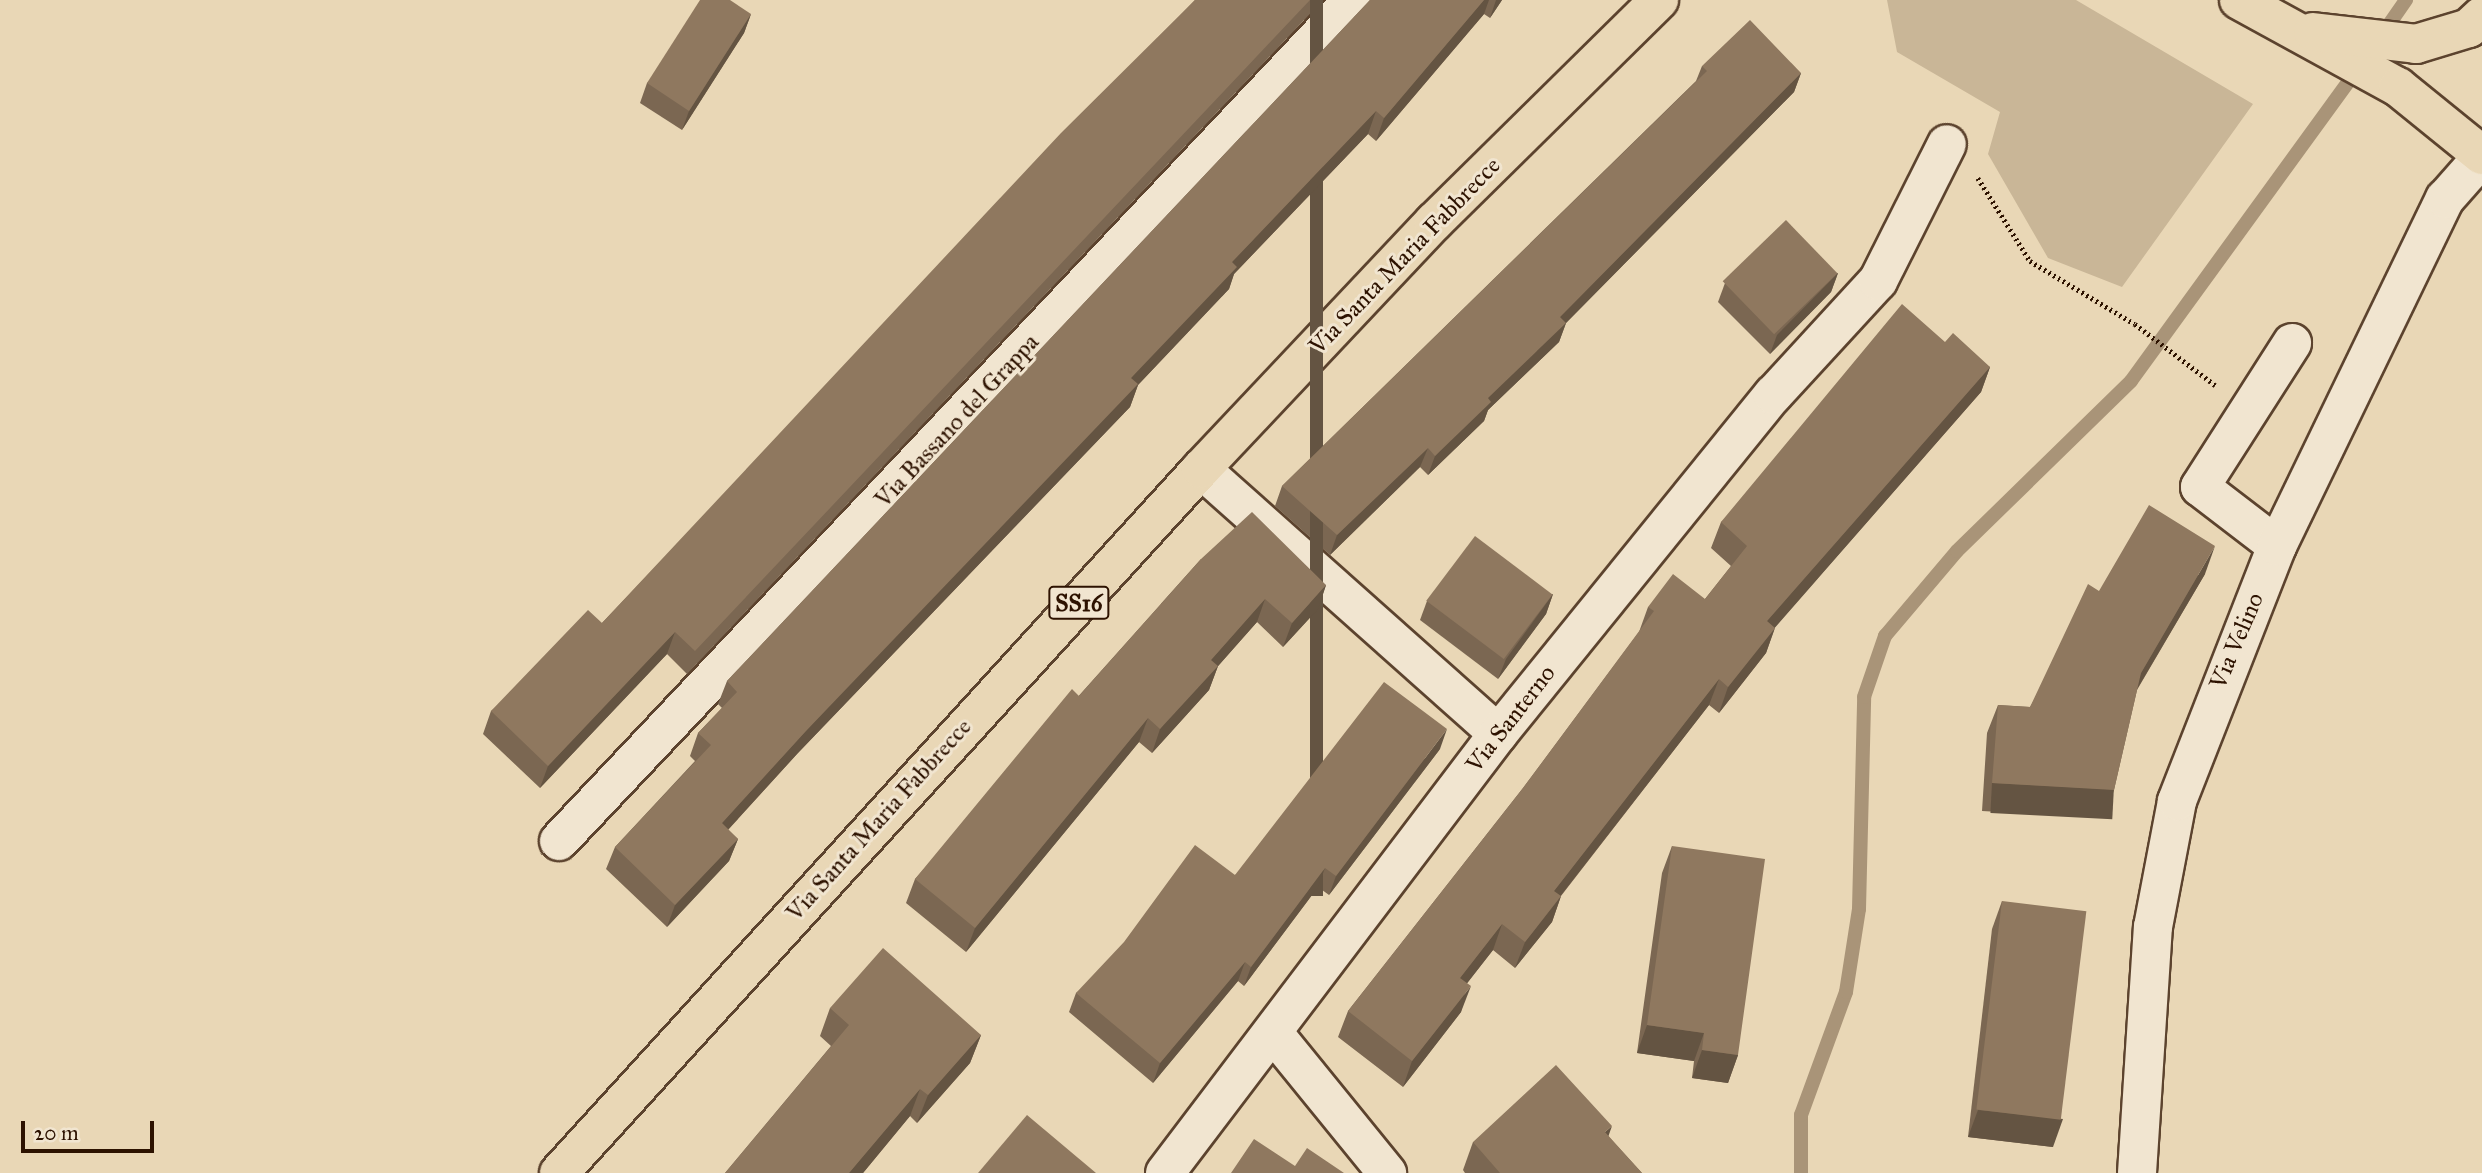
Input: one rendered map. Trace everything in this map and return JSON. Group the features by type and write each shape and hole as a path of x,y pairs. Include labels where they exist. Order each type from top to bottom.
{"main road":[{"name":"Via Santa Maria Fabbrecce","path":"559,1173 1201,469 1434,222 1615,48 1659,0"},
{"name":"Via Santa Maria Fabbrecce","path":"1615,48 1681,0"},
{"path":"2239,0 2294,29 2348,46 2401,42 2469,29 2482,16"},
{"path":"2348,46 2379,77 2482,156"}],"street":[{"name":"Via Bassano del Grappa","path":"559,841 1353,0"},
{"name":"Via Santerno","path":"1165,1173 1275,1035 1498,734 1773,395 1878,281 1947,144"},
{"name":"Via Velino","path":"2137,1173 2153,927 2177,801 2277,546 2445,199 2482,156"},
{"path":"2277,546 2200,487 2292,343"},
{"path":"1201,469 1498,734"},
{"path":"1275,1035 1387,1173"}],"path":[{"path":"1947,144 1969,162 2030,261 2135,324 2184,361"}],"shaded area":[{"path":"1887,0 2076,0 2253,104 2122,287 2048,258 1988,154 2000,112 1897,52"}],"building":[{"path":"700,0 730,0 751,14 689,111 647,83"},
{"path":"1195,0 1310,0 695,651 675,632 548,766 491,711 588,610 602,623 1061,133"},
{"path":"1370,0 1484,0 1384,118 1376,111 1232,262 1237,267 1131,378 1138,384 805,732 722,823 738,839 675,905 615,847 711,745 698,733 737,692 727,681"},
{"path":"1750,20 1801,73 1560,317 1566,323 1488,398 1491,402 1435,456 1428,448 1337,535 1282,486 1707,71 1702,66"},
{"path":"1786,220 1837,273 1774,334 1723,281"},
{"path":"1902,304 1945,342 1953,333 1990,367 1767,621 1775,628 1728,687 1719,679 1554,891 1561,896 1525,942 1502,924 1460,978 1471,986 1412,1061 1348,1011 1523,788 1654,611 1648,607 1673,574 1705,599 1747,546 1721,522"},
{"path":"2149,505 2215,546 2141,673 2114,790 1992,783 1998,705 2030,707 2088,584 2099,591"},
{"path":"1252,512 1326,585 1292,623 1265,599 1211,660 1218,666 1160,729 1148,718 975,928 915,879 1072,689 1079,696 1201,559"},
{"path":"1475,536 1552,594 1504,659 1426,601"},
{"path":"1384,682 1447,729 1336,876 1325,868 1251,967 1245,962 1160,1063 1076,993 1124,942 1195,845 1235,875"},
{"path":"1672,846 1765,859 1738,1055 1702,1050 1704,1033 1647,1025"},
{"path":"2002,901 2086,911 2061,1120 1976,1109"},
{"path":"883,948 981,1035 928,1095 920,1089 849,1173 725,1173 849,1025 830,1008"},
{"path":"1556,1065 1612,1126 1605,1132 1642,1173 1500,1173 1473,1142"},
{"path":"1027,1115 1096,1173 978,1173"},
{"path":"1254,1139 1295,1166 1307,1148 1344,1173 1231,1173"}],"waterway":[{"path":"2381,36 2406,0"},
{"path":"1801,1173 1801,1115 1846,992 1859,909 1864,697 1885,636 1957,551 2131,381 2359,67"}]}
